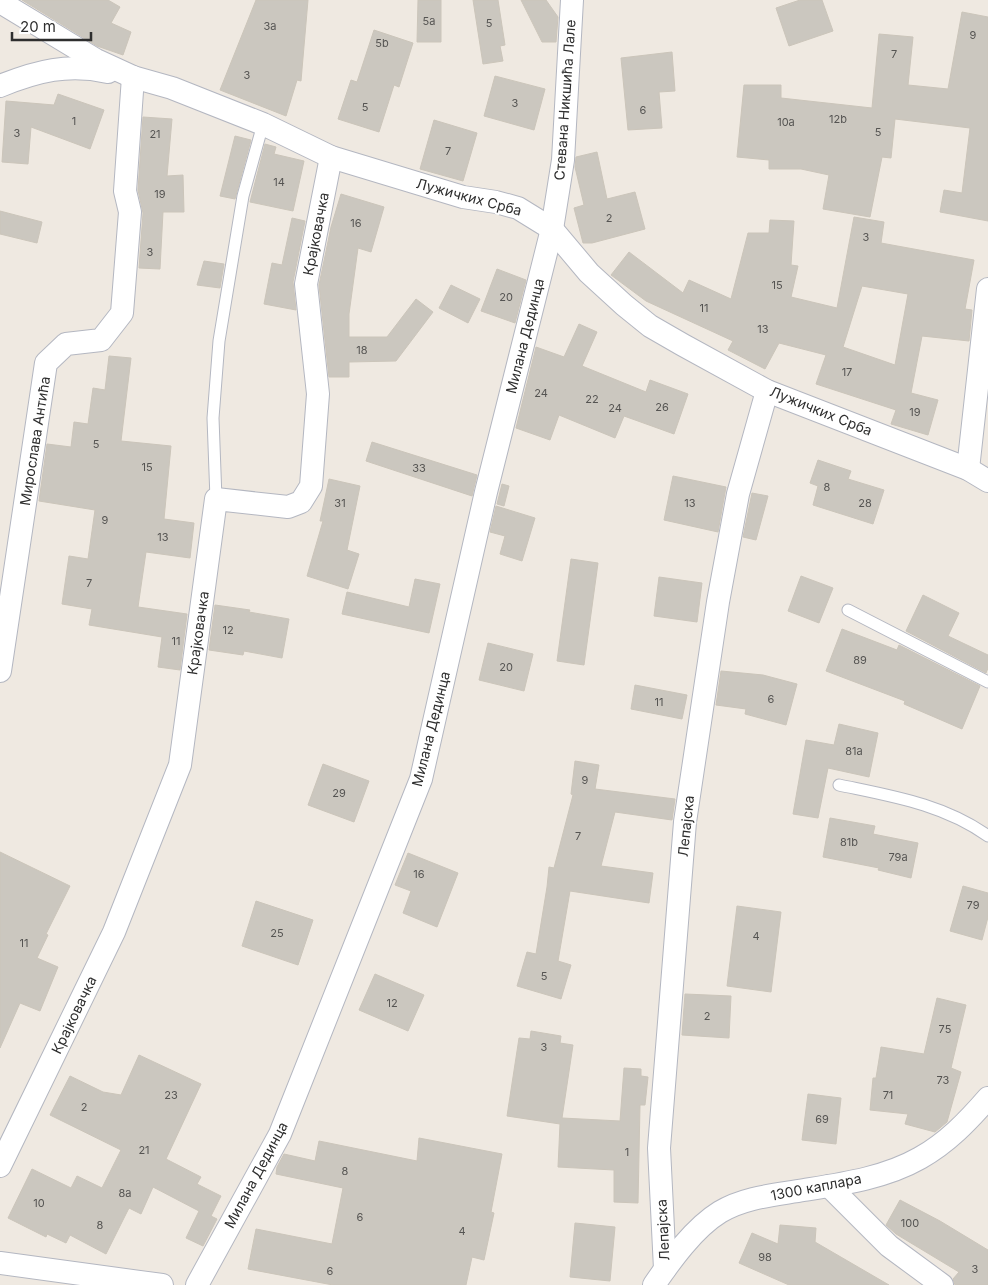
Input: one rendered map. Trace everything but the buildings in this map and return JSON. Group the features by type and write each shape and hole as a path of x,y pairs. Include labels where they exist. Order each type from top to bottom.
{"street":[{"name":"Стевана Никшића Лале","path":"552,229 563,160 572,0"},
{"name":"Лужичких Срба","path":"0,2 96,60 133,77 172,88 264,124 331,158 463,197 496,202 518,208 552,229 589,273 650,326 767,390 968,469 988,481"},
{"path":"0,86 36,74 68,67 91,68 133,77"},
{"name":"Мирослава Антића","path":"0,671 46,364 66,344 101,340 122,313 130,212 125,190 133,77"},
{"name":"Крајковачка","path":"0,1166 114,932 180,765 216,499 288,508 301,502 311,486 318,394 306,284 331,158"},
{"name":"Милана Дединца","path":"197,1285 280,1134 421,779 486,492 552,229"},
{"path":"968,469 988,289"},
{"name":"Лепајска","path":"659,1277 659,1148 685,822 718,602 738,494 767,390"},
{"name":"1300 каплара","path":"659,1277 680,1250 719,1213 746,1200 829,1186 880,1174 920,1159 943,1144 966,1124 988,1098"},
{"path":"829,1186 889,1246 942,1285"},
{"path":"0,1263 162,1285"}],"lane":[{"path":"216,499 213,418 219,341 242,196 264,124"},
{"path":"848,610 988,682"},
{"path":"839,785 934,807 973,826 988,836"}]}
